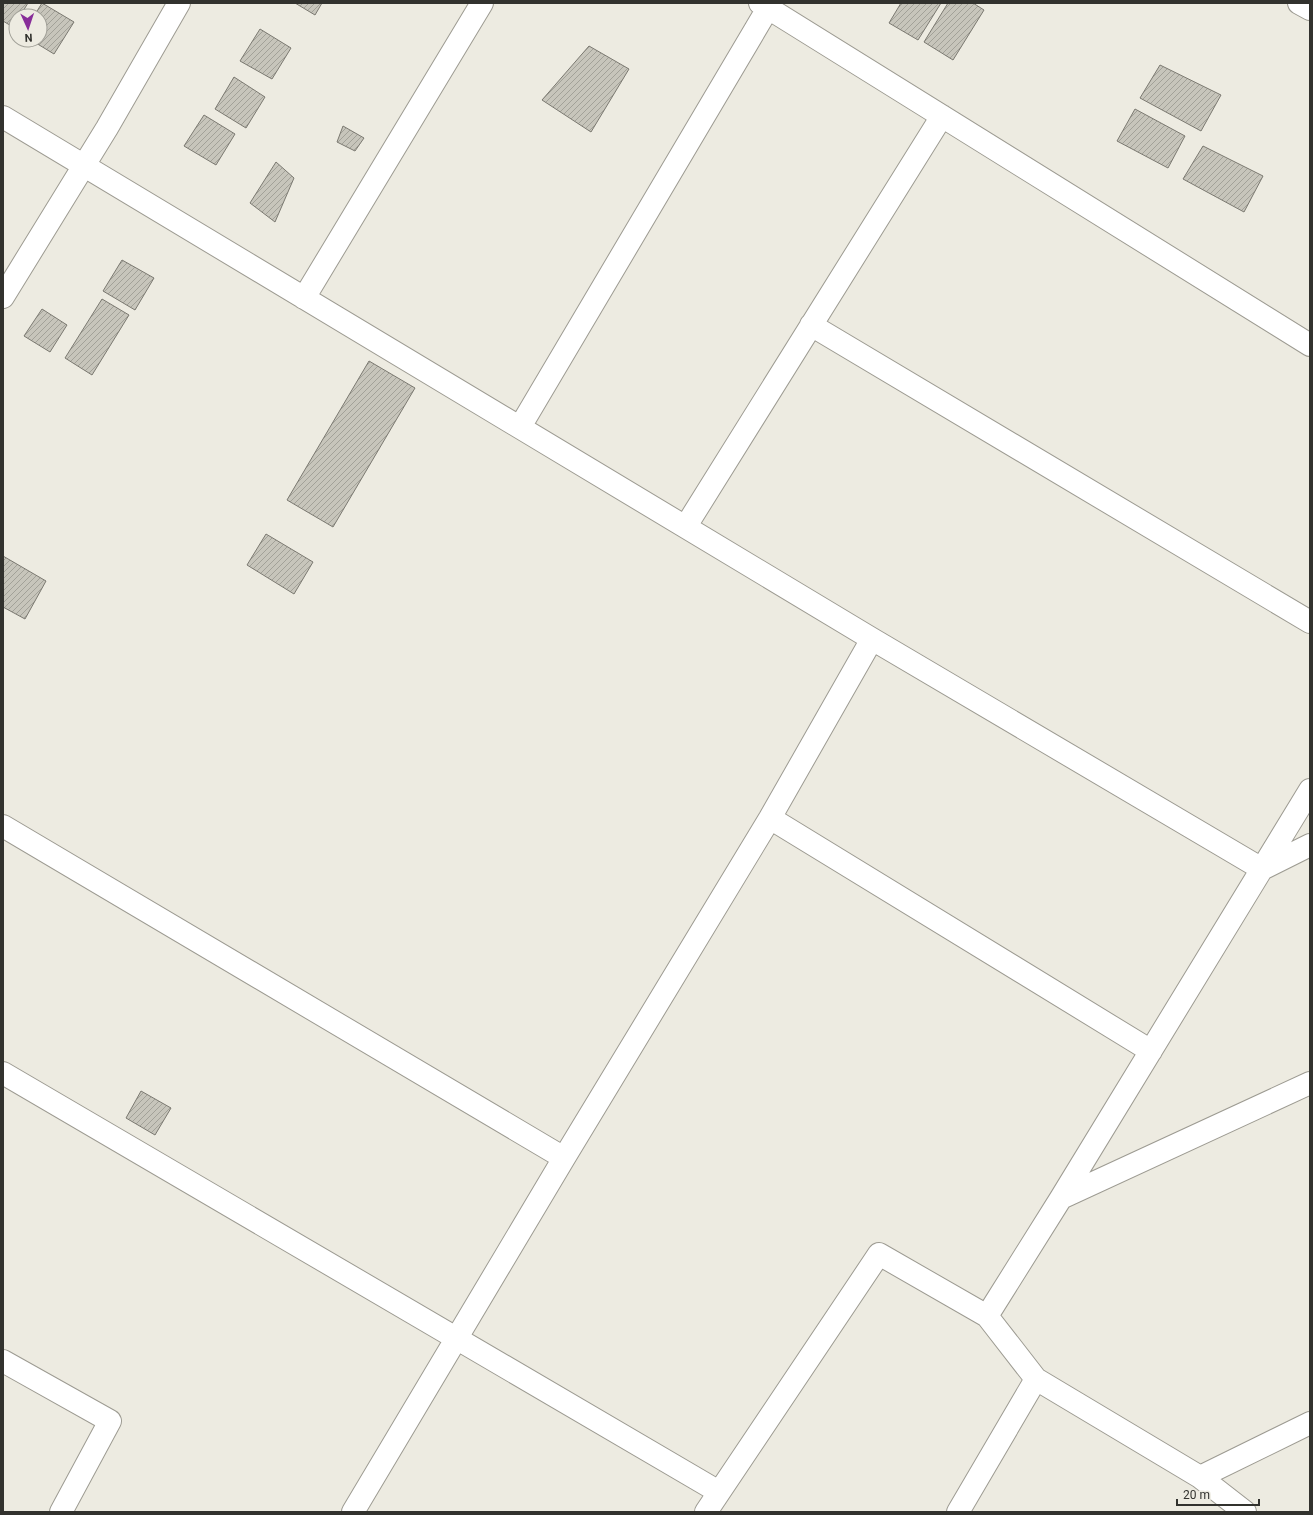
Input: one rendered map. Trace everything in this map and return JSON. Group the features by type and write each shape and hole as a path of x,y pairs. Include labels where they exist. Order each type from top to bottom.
{"street":[{"path":"3,297 83,166 179,3"},
{"path":"304,298 482,3"},
{"path":"1299,3 1310,10"},
{"path":"520,427 766,5 1310,345"},
{"path":"686,526 942,116"},
{"path":"3,117 872,639 1262,869"},
{"path":"811,326 1310,622"},
{"path":"353,1512 564,1158 770,818 872,639"},
{"path":"986,1316 1061,1198 1310,790"},
{"path":"770,818 1150,1052"},
{"path":"3,826 564,1158"},
{"path":"1262,869 1310,845"},
{"path":"3,1073 719,1492"},
{"path":"1061,1198 1310,1083"},
{"path":"706,1512 879,1254 986,1316 1036,1379 1200,1477 1241,1511"},
{"path":"3,1361 110,1421 61,1512"},
{"path":"958,1512 1036,1379"},
{"path":"1200,1477 1310,1423"}],"building":[{"path":"3,3 28,3 25,8 8,8 8,24 3,21"},
{"path":"42,3 74,22 54,54 44,48 48,48 48,8 39,8"},
{"path":"295,3 322,3 315,15"},
{"path":"901,3 941,3 918,40 889,23"},
{"path":"948,3 973,3 984,10 953,60 924,42"},
{"path":"260,29 291,48 272,79 240,61"},
{"path":"589,46 629,69 591,132 542,100"},
{"path":"1160,65 1221,95 1201,131 1140,98"},
{"path":"234,77 265,97 246,128 215,109"},
{"path":"1135,109 1185,136 1168,168 1117,141"},
{"path":"204,115 235,134 216,165 184,146"},
{"path":"343,126 364,138 355,151 337,142"},
{"path":"1203,146 1263,176 1244,212 1183,179"},
{"path":"276,162 294,178 275,222 250,203"},
{"path":"122,260 154,278 135,310 103,291"},
{"path":"102,299 129,315 92,375 65,358"},
{"path":"42,309 67,325 50,352 24,336"},
{"path":"369,361 415,388 333,527 287,500"},
{"path":"266,534 313,562 294,594 247,565"},
{"path":"3,556 46,581 25,619 3,607"},
{"path":"141,1091 171,1108 155,1135 126,1118"}]}
